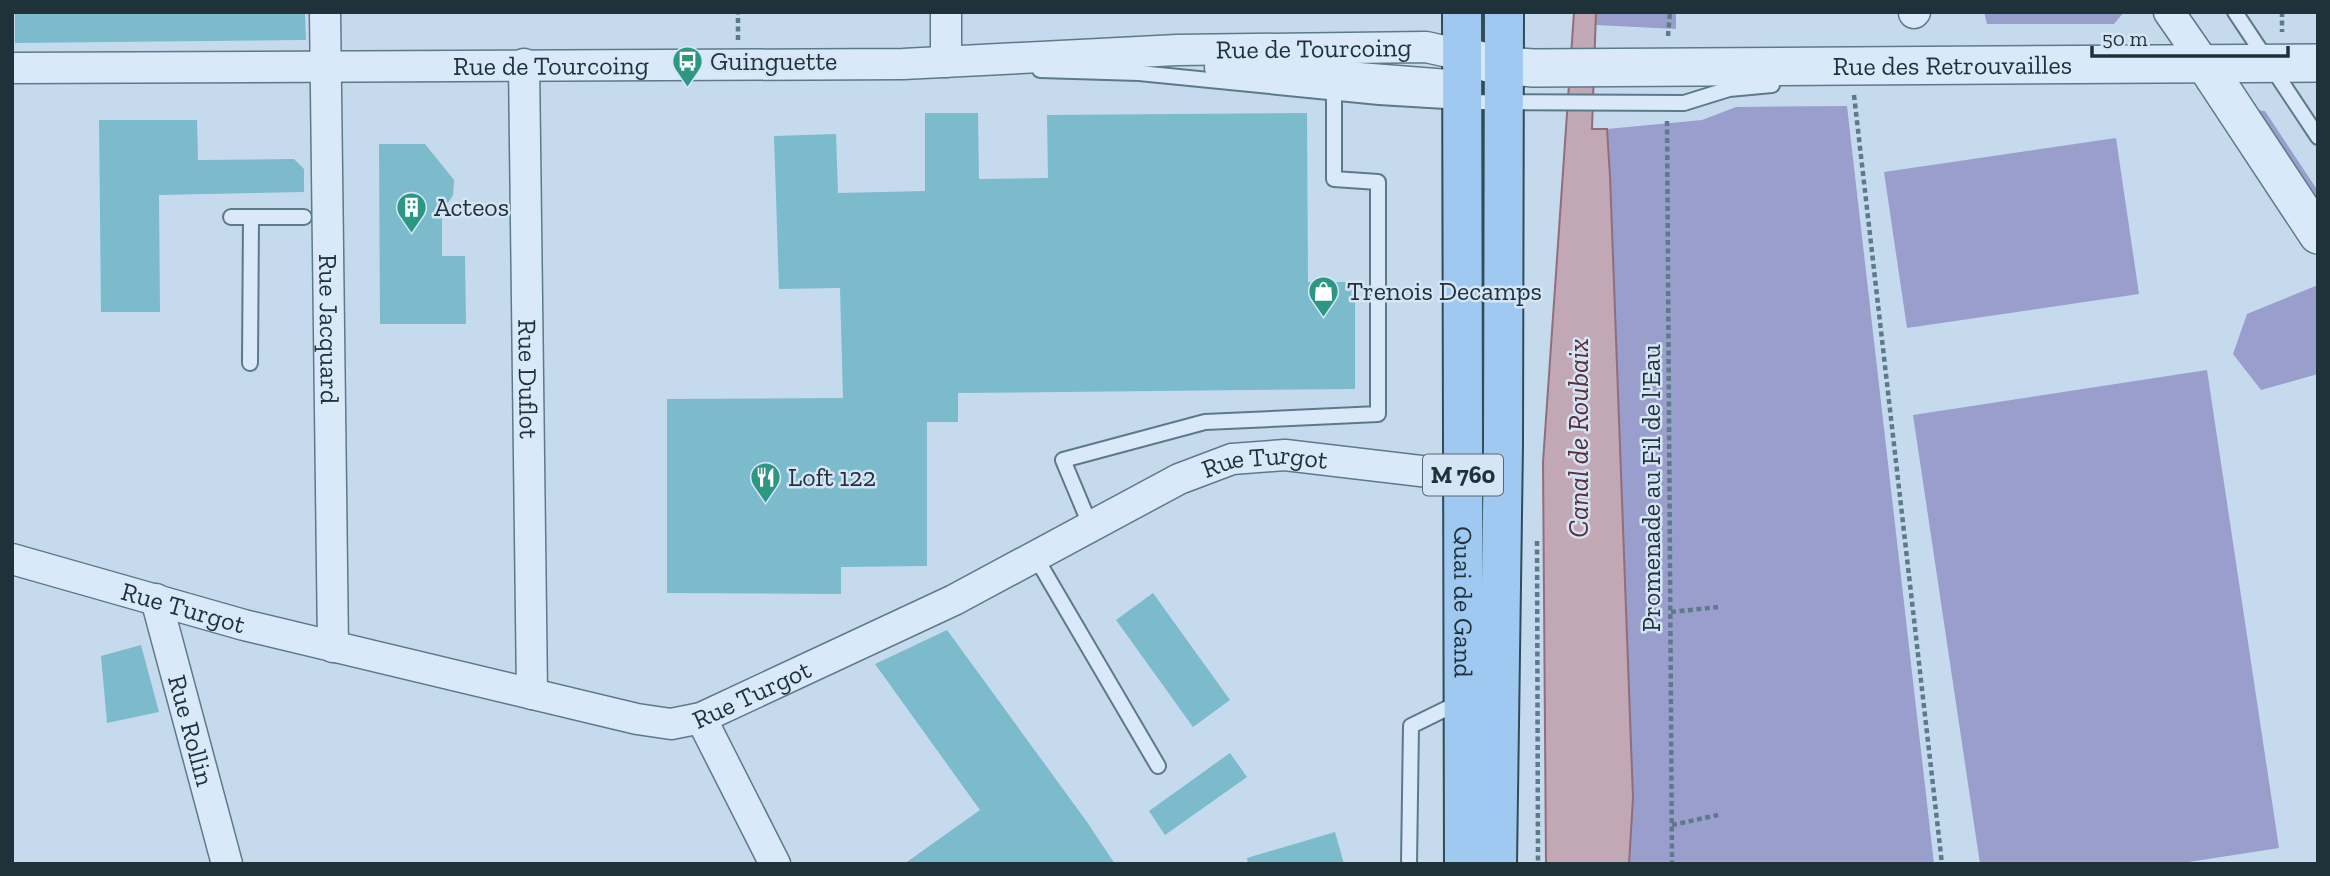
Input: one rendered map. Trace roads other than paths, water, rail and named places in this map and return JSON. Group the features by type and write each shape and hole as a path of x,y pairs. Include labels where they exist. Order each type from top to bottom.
{"main road":[{"name":"M 760","path":"1504,12 1517,78"},
{"name":"Quai de Gand","path":"1456,58 1464,476 1464,864"},
{"name":"Quai de Gand","path":"1497,864 1517,78"}],"street":[{"name":"Rue Jacquard","path":"325,12 325,65 316,217 332,647"},
{"path":"946,12 946,62"},
{"path":"2169,12 2318,235"},
{"name":"Rue des Retrouvailles","path":"1517,78 1657,85 1686,91 1744,75 1789,77 2200,61 2265,47 2318,63"},
{"name":"Rue de Tourcoing","path":"12,68 902,64 1091,56 1333,72 1456,58 1517,78"},
{"name":"Rue de Tourcoing","path":"1333,72 1456,58"},
{"name":"Rue Duflot","path":"524,64 533,694"},
{"name":"Rue Turgot","path":"12,559 332,647 671,724 701,718 931,611 1179,479 1232,459 1285,455 1464,476"},
{"name":"Rue Rollin","path":"156,599 227,864"},
{"path":"701,718 775,864"}],"lane":[{"path":"2235,12 2265,47 2318,137"},
{"path":"902,64 1139,73 1333,72 1334,179 1378,182 1378,414 1205,422 1063,460 1091,527"},
{"path":"231,217 316,217"},
{"path":"250,363 251,217"},
{"path":"1035,556 1158,766"},
{"path":"1409,864 1411,726 1464,699"}],"water":[{"name":"Canal de Roubaix","path":"1574,12 1596,12 1592,129 1607,129 1633,798 1629,864 1546,864 1543,462"}],"place":[{"name":"Guinguette","path":"687,88"},
{"name":"Acteos","path":"411,234"},
{"name":"Trenois Decamps","path":"1324,318"},
{"name":"Loft 122","path":"765,504"}]}
